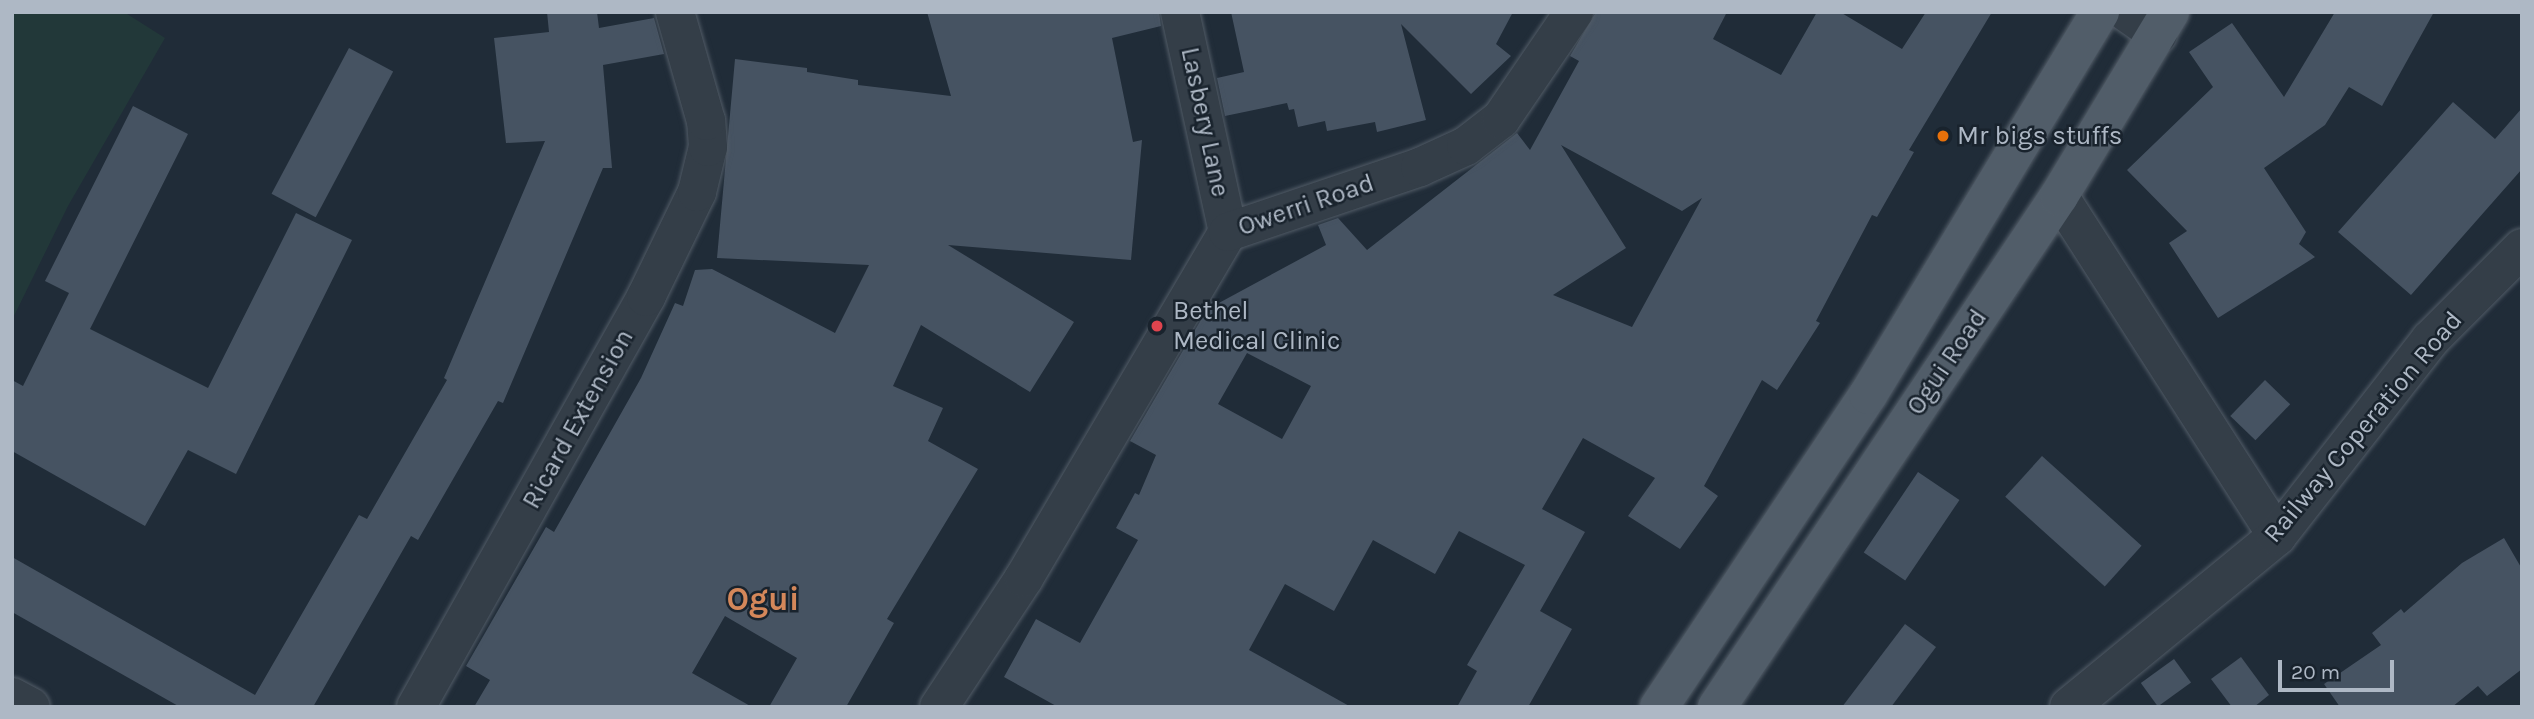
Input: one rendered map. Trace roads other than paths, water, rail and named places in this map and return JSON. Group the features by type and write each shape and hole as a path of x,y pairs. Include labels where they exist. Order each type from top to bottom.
{"main road":[{"name":"Ogui Road","path":"1660,707 1876,383 2100,12"},
{"name":"Ogui Road","path":"1717,707 2059,196 2164,23"}],"street":[{"name":"Ricard Extension","path":"416,707 646,298 697,192 708,147 706,121 675,12"},
{"name":"Lasbery Lane","path":"1180,12 1228,232"},
{"name":"Owerri Road","path":"939,707 1024,578 1228,232 1420,167 1466,146 1501,119 1574,12"},
{"path":"2126,12 2164,23"},
{"path":"2059,196 2277,536"},
{"name":"Railway Coperation Road","path":"2069,707 2277,536 2430,340 2522,248"},
{"path":"12,697 31,707"}],"place":[{"name":"Mr bigs stuffs","path":"1943,136"},
{"name":"Bethel Medical Clinic","path":"1157,326"}],"district":[{"name":"Ogui","path":"763,600"}]}
